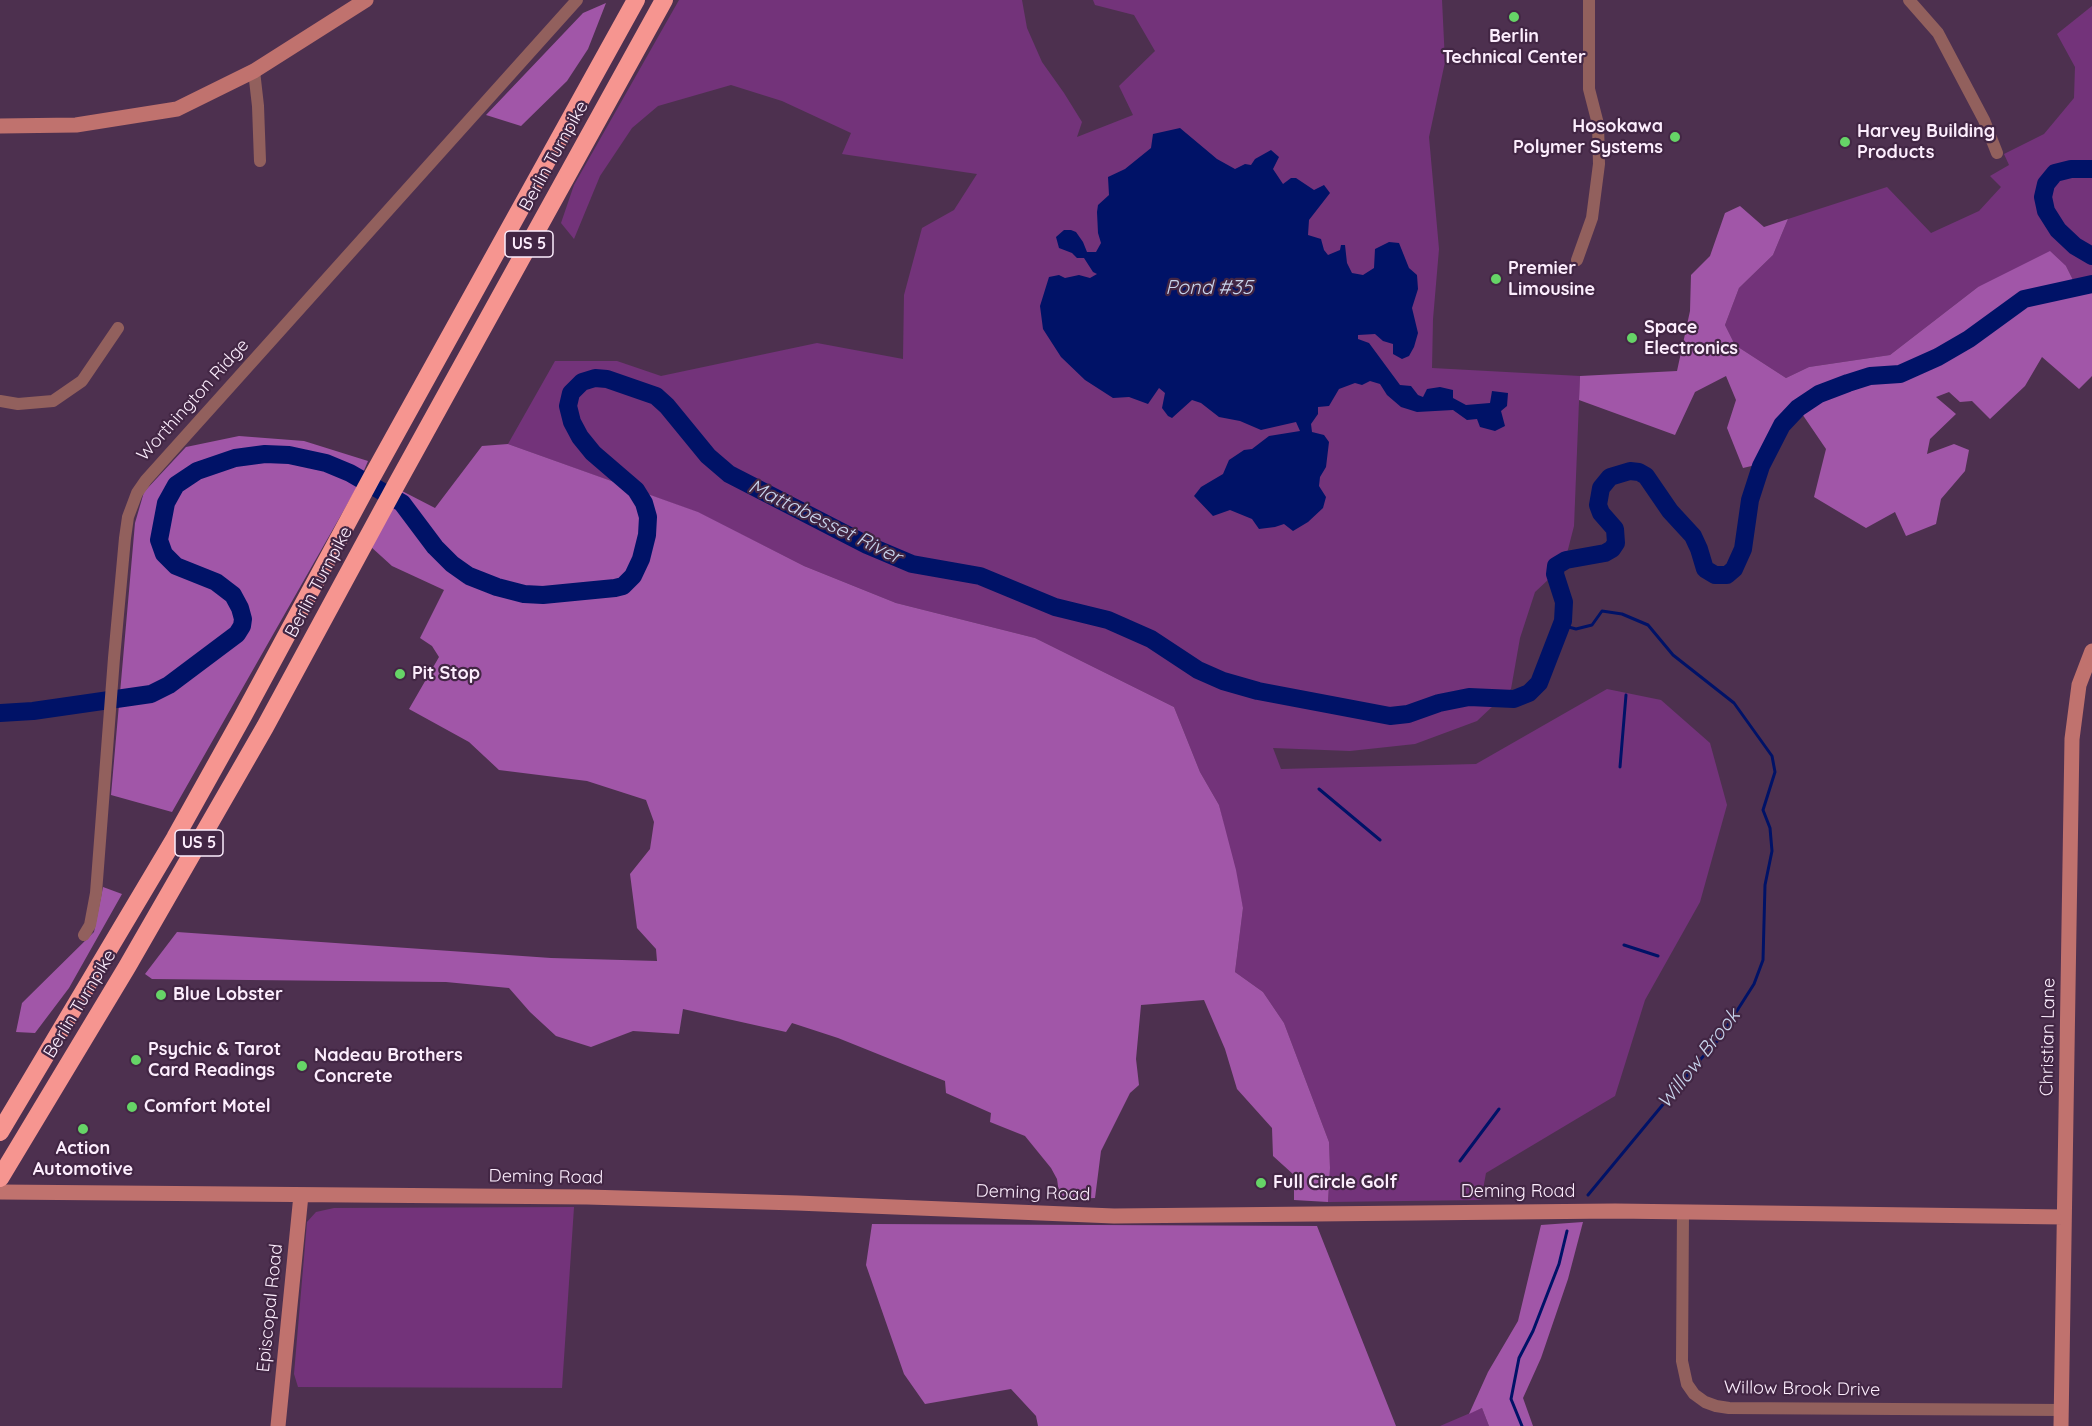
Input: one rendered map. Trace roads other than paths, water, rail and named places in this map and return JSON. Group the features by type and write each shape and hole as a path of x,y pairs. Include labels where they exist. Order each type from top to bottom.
{"highway":[{"name":"Berlin Turnpike","path":"0,1132 192,807 636,0"},
{"name":"Berlin Turnpike","path":"0,1178 124,972 271,717 390,495 664,0"}],"street":[{"path":"0,126 76,125 177,109 254,71 366,0"},
{"name":"Worthington Ridge","path":"84,935 90,925 96,893 127,527 137,493 146,480 578,0"},
{"path":"1577,260 1592,218 1599,164 1598,124 1589,89 1589,0"},
{"path":"1909,0 1938,33 1984,120 1997,153"},
{"path":"254,71 260,161"},
{"path":"0,401 18,404 53,401 82,381 118,328"},
{"name":"Christian Lane","path":"2062,1418 2073,720 2079,685 2092,651"},
{"name":"Deming Road","path":"0,1192 593,1197 1125,1216 1683,1212 2064,1217"},
{"name":"Episcopal Road","path":"278,1426 301,1195"},
{"name":"Willow Brook Drive","path":"1683,1212 1682,1361 1687,1384 1694,1394 1705,1402 1729,1408 2062,1418"}],"water":[{"name":"Pond #35","path":"1180,128 1217,159 1235,169 1245,164 1251,165 1255,159 1271,150 1279,157 1273,169 1283,184 1291,178 1296,178 1314,190 1324,185 1330,193 1309,220 1308,235 1321,239 1328,255 1340,250 1341,245 1345,245 1347,263 1352,273 1363,275 1374,268 1375,249 1389,242 1399,243 1409,268 1417,275 1418,289 1412,308 1418,333 1414,347 1409,356 1402,359 1393,354 1393,344 1383,341 1375,334 1358,335 1358,339 1369,343 1400,385 1411,386 1418,395 1423,397 1427,389 1440,387 1453,390 1453,398 1466,405 1490,403 1492,391 1508,393 1507,406 1501,411 1505,426 1495,431 1480,427 1477,419 1467,420 1453,410 1417,412 1401,407 1387,395 1380,384 1370,381 1362,385 1355,383 1339,389 1329,406 1318,407 1318,414 1311,424 1312,432 1324,435 1329,442 1326,467 1320,477 1319,486 1326,497 1323,508 1308,522 1293,531 1284,524 1259,529 1252,519 1230,510 1213,516 1194,496 1201,487 1223,474 1229,460 1244,450 1252,449 1269,436 1300,431 1296,422 1261,430 1240,421 1219,417 1201,403 1192,400 1172,418 1162,408 1165,393 1159,388 1148,404 1129,397 1113,398 1085,380 1061,357 1043,329 1040,306 1049,277 1059,275 1065,278 1079,275 1090,278 1097,274 1093,272 1084,258 1077,258 1072,253 1059,248 1056,237 1064,230 1071,230 1076,232 1087,252 1096,252 1101,243 1098,233 1098,205 1109,195 1108,177 1125,169 1151,148 1153,134"}],"waterway":[{"name":"Mattabesset River","path":"2092,169 2071,169 2055,173 2046,184 2043,197 2046,211 2058,230 2075,246 2092,256"},
{"name":"Mattabesset River","path":"0,713 33,711 151,694 169,685 237,634 243,619 233,595 216,582 176,566 164,554 159,540 166,503 176,485 197,471 235,458 265,454 289,455 326,463 350,473 402,503 435,547 452,564 469,576 497,587 524,594 543,595 623,586 633,576 641,559 647,535 648,517 644,503 636,490 593,453 572,422 568,406 571,393 582,382 595,378 607,379 656,396 708,456 729,474 867,545 912,564 980,576 1055,607 1108,620 1151,639 1198,670 1223,681 1258,691 1390,716 1408,714 1439,703 1469,697 1514,699 1529,693 1539,683 1563,621 1564,602 1555,574 1556,566 1566,560 1605,553 1616,543 1615,529 1601,513 1598,505 1601,488 1610,477 1630,471 1646,476 1670,511 1693,536 1705,569 1715,575 1727,575 1734,569 1743,549 1750,500 1761,466 1782,425 1798,408 1819,394 1848,383 1870,376 1900,374 1938,357 1969,339 2024,299 2092,284"},
{"name":"Willow Brook","path":"1561,625 1576,629 1592,625 1602,611 1622,614 1648,625 1673,655 1734,703 1772,756 1775,772 1763,810 1770,828 1772,851 1765,885 1763,960 1754,984 1719,1039 1588,1195"},
{"path":"1620,767 1626,695"},
{"path":"1319,789 1380,840"},
{"path":"1624,945 1658,956"},
{"path":"1460,1161 1499,1109"},
{"name":"Willow Brook","path":"1522,1426 1511,1399 1519,1358 1533,1331 1559,1264 1567,1231"}],"place":[{"name":"Berlin Technical Center","path":"1514,17"},
{"name":"Hosokawa Polymer Systems","path":"1675,137"},
{"name":"Harvey Building Products","path":"1845,142"},
{"name":"Premier Limousine","path":"1496,279"},
{"name":"Space Electronics","path":"1632,338"},
{"name":"Pit Stop","path":"400,674"},
{"name":"Blue Lobster","path":"161,995"},
{"name":"Psychic & Tarot Card Readings","path":"136,1060"},
{"name":"Nadeau Brothers Concrete","path":"302,1066"},
{"name":"Comfort Motel","path":"132,1107"},
{"name":"Action Automotive","path":"83,1129"},
{"name":"Full Circle Golf","path":"1261,1183"}]}
